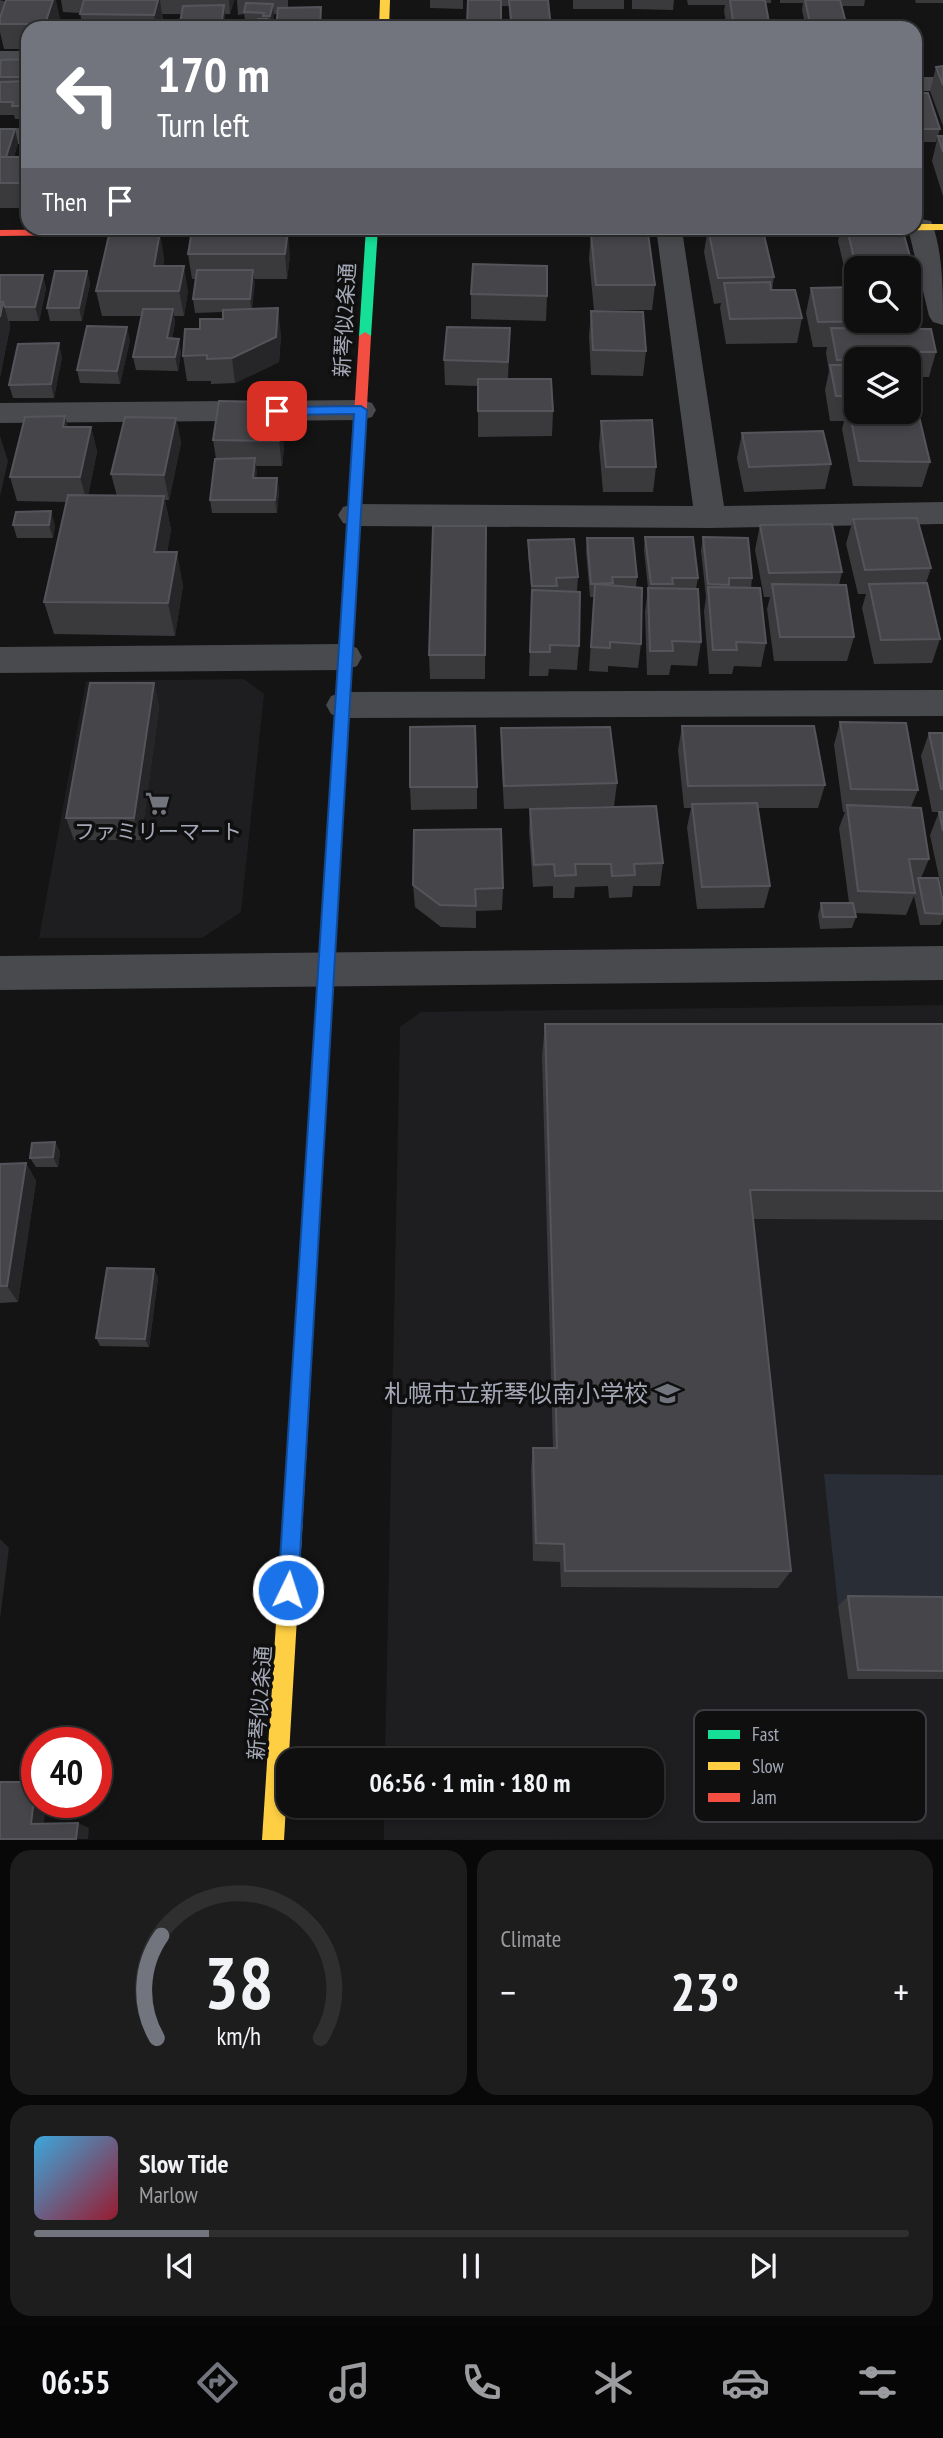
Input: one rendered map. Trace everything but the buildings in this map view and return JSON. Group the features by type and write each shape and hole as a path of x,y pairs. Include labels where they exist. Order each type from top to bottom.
{"street":[{"path":"384,21 385,0"},
{"path":"0,58 21,58"},
{"path":"922,84 943,84"},
{"path":"0,136 21,136"},
{"path":"932,227 943,316"},
{"path":"0,233 21,233"},
{"name":"新琴似2条通","path":"273,1839 372,235"},
{"path":"669,235 710,517"},
{"path":"0,414 361,410"},
{"path":"355,515 710,517 943,513"},
{"path":"0,660 345,657"},
{"path":"343,705 943,703"},
{"path":"0,973 943,963"}],"shaded area":[{"name":"ファミリーマート","path":"244,679 264,694 241,912 202,938 39,938 86,681"},
{"name":"札幌市立新琴似南小学校","path":"943,1005 943,1839 384,1840 384,1818 664,1818 664,1748 385,1748 400,1027 421,1012"},
{"path":"824,1474 943,1475 943,1607 838,1606"}],"traffic: fast":[{"path":"365,336 372,235"},
{"path":"319,1094 344,686"}],"traffic: slow":[{"path":"384,21 385,0"},
{"path":"922,227 943,227"},
{"path":"273,1840 293,1515"}],"traffic: jam":[{"path":"0,233 21,233"},
{"path":"344,686 365,336"},
{"path":"293,1515 319,1094"}],"place":[{"name":"ファミリーマート","path":"158,803"},
{"name":"札幌市立新琴似南小学校","path":"668,1394"}],"route":[{"path":"277,411 361,410 288,1590"}]}
